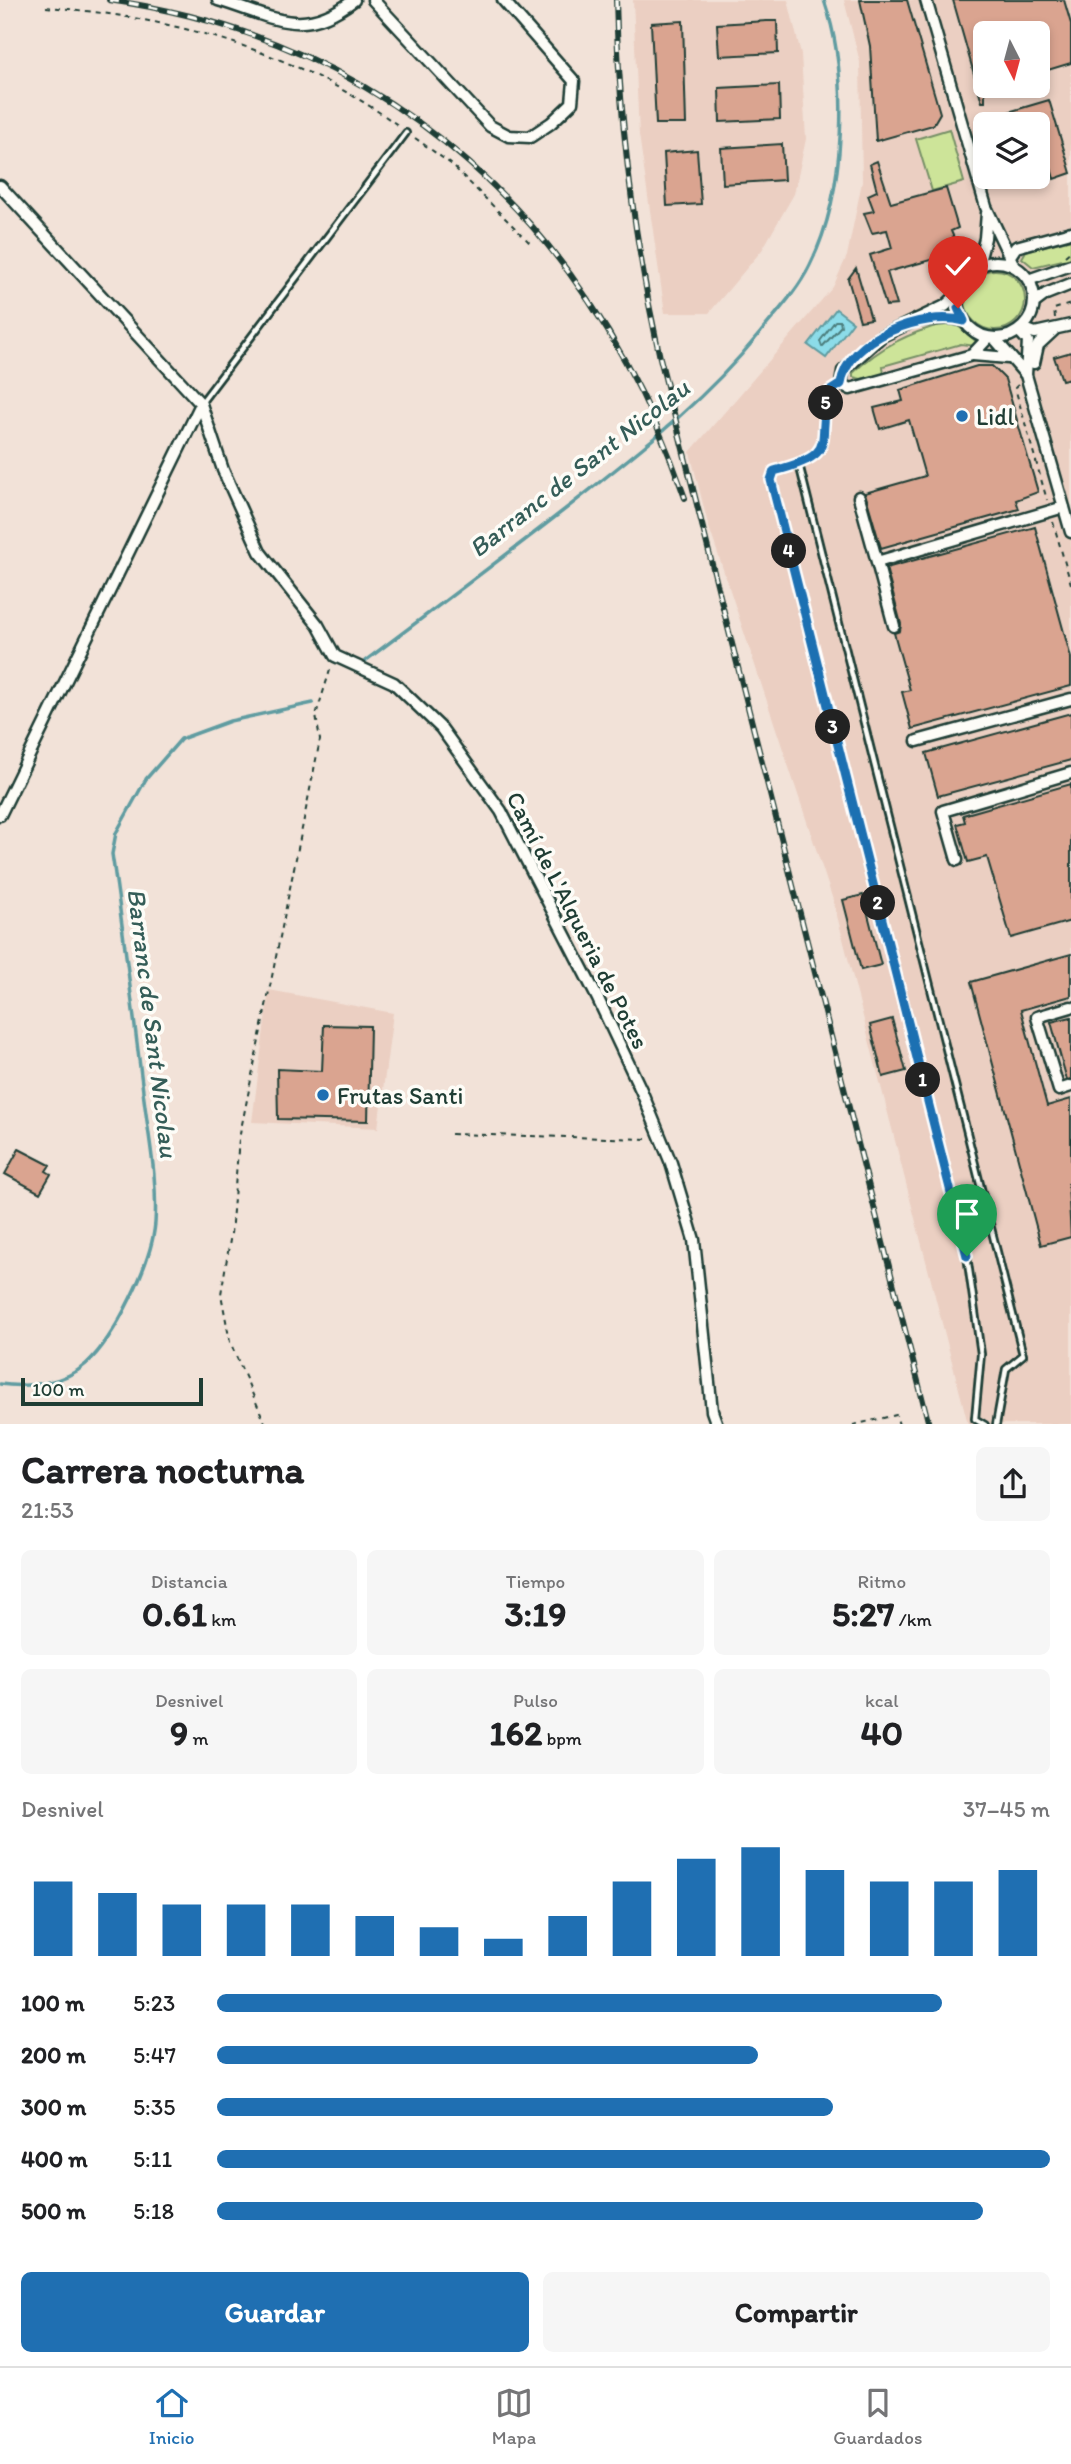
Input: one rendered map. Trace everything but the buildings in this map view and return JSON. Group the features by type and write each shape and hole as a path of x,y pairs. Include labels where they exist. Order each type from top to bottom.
{"street":[{"path":"218,0 303,24 323,20 354,0"},
{"path":"373,0 490,126 509,136 530,137 551,123 572,103 575,81 503,0"},
{"path":"926,0 987,212 1014,266 1028,279 1034,303 1031,316 1021,329"},
{"path":"0,186 201,404 223,470 260,552 318,625 335,656"},
{"path":"987,212 985,239 978,266 963,281 958,294 958,308 964,321 974,332 991,338 1026,375"},
{"path":"1010,256 1016,247 1071,232"},
{"path":"978,266 1000,262 1014,266"},
{"path":"1028,279 1071,265"},
{"path":"1034,303 1046,294 1071,284"},
{"path":"958,294 945,306 881,336 843,371 841,384 850,389 972,355 1008,358"},
{"path":"917,320 953,318 964,321"},
{"path":"972,355 991,338 1021,329 1035,333 1071,325"},
{"path":"1021,329 1028,341 1026,375 1071,531"},
{"path":"1026,375 1034,363 1038,345 1054,330"},
{"path":"0,815 201,404"},
{"path":"859,497 894,626"},
{"path":"877,562 1064,507"},
{"name":"Camí de L'Alqueria de Potes","path":"335,656 394,683 441,728 501,811 598,999 662,1140 694,1240 712,1411 717,1424"},
{"path":"918,741 1071,699"},
{"path":"957,860 943,811 1071,773"},
{"path":"1071,1007 1037,1017 1059,1090 1071,1086"}],"lane":[{"path":"201,404 406,133"},
{"path":"841,384 830,391 827,401 824,441 814,454 799,464 774,471 771,480 967,1256 981,1353 975,1419 985,1424"},
{"path":"799,464 1023,1355 1006,1369 996,1424"}],"path":[{"path":"46,7 90,10 222,38 284,60 352,93 451,164 530,243"},
{"path":"267,1424 230,1342 223,1318 221,1294 231,1234 239,1139 320,740 316,715 335,656"},
{"path":"451,1134 662,1140"},
{"path":"853,1424 896,1415 899,1424"}],"shaded area":[{"path":"633,0 788,0 801,54 806,139 794,194 762,250 709,313 665,313 639,135"},
{"path":"844,0 1071,0 1071,1424 968,1424 833,900 708,524 690,452 833,287 847,256 862,182 860,62"},
{"path":"269,990 393,1013 378,1128 252,1122"}],"green space":[{"path":"949,129 964,182 932,191 916,139"},
{"path":"1071,239 1071,258 1033,267 1022,258 1026,251"},
{"path":"995,270 1016,279 1025,300 1016,321 995,330 974,321 965,300 974,279"},
{"path":"946,323 957,325 978,343 975,346 961,344 883,366 884,374 861,379 853,377 853,373 885,348 920,331"}],"water":[{"path":"836,309 853,322 826,358 808,345"}],"waterway":[{"name":"Barranc de Sant Nicolau","path":"365,661 568,507 669,426 738,359 800,283 822,236 831,203 840,134 838,63 824,0"},
{"name":"Barranc de Sant Nicolau","path":"0,1384 45,1383 67,1376 86,1364 120,1318 139,1278 152,1239 156,1206 154,1173 112,854 116,833 146,779 181,739 230,721 313,703"}],"railway":[{"path":"109,0 212,22 307,57 393,105 470,163 538,233 596,312 645,401 685,498"},
{"path":"616,0 620,90 629,180 660,358 929,1424"}],"place":[{"name":"Lidl","path":"962,416"},
{"name":"Frutas Santi","path":"323,1095"}],"route":[{"path":"958,308 964,321 953,318 917,320 881,336 853,359 843,371 841,384 830,391 824,441 820,449 799,464 774,471 771,480 967,1256"}]}
